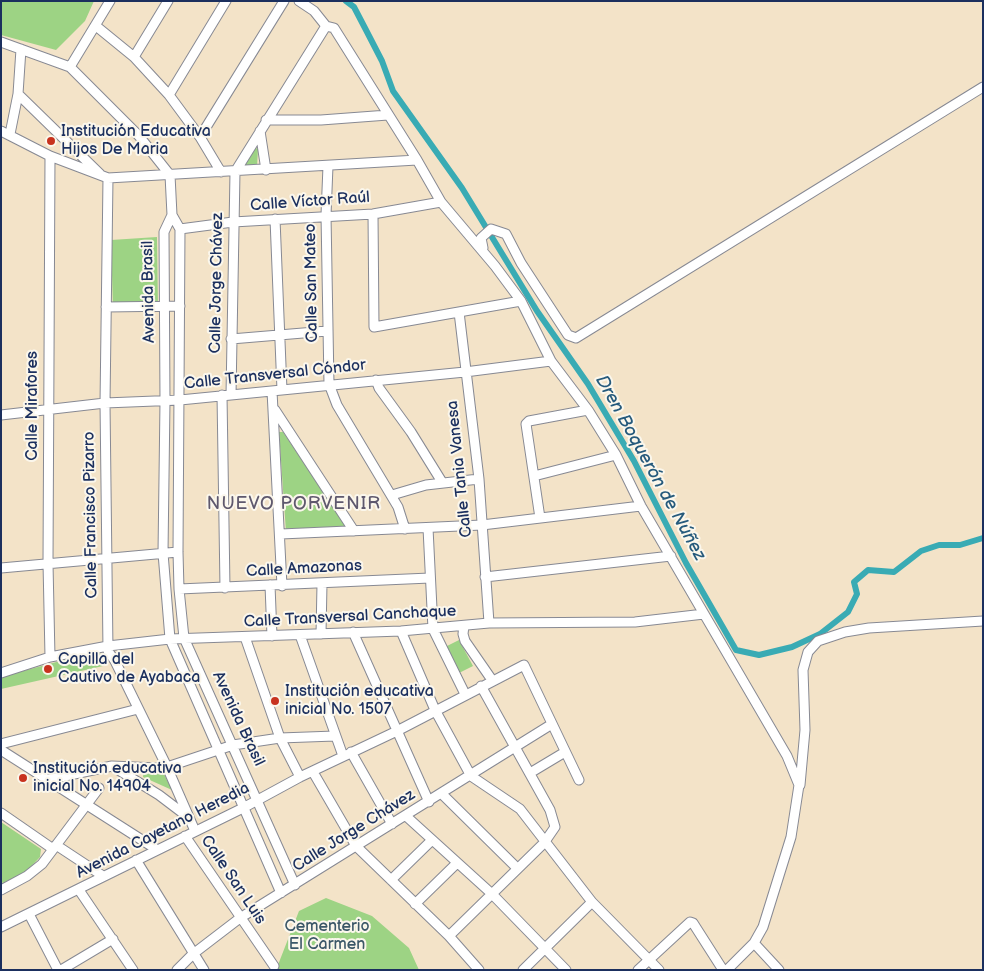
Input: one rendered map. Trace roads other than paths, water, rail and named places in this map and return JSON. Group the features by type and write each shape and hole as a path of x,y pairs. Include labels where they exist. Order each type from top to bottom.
{"street":[{"path":"70,67 110,1"},
{"path":"134,58 168,1"},
{"path":"169,95 226,1"},
{"path":"200,137 284,1"},
{"path":"299,1 314,11 326,26 334,28 417,160 441,202 521,301 551,361 588,410 616,455 670,556 770,725 800,785"},
{"path":"96,26 134,58 169,95 200,137 221,172"},
{"path":"235,172 326,26"},
{"path":"1,42 70,67 139,136 170,175 172,215"},
{"path":"21,49 18,94 6,133 50,156 105,177 235,172 417,160"},
{"path":"484,253 481,243 487,231 506,234 521,263 568,335 576,338 983,86"},
{"path":"18,94 105,177"},
{"path":"266,120 321,120 388,115"},
{"path":"260,131 266,170"},
{"name":"Calle Mirafores","path":"50,156 48,411 50,657"},
{"name":"Calle San Mateo","path":"328,166 326,215 329,384 338,405 392,495 401,514 405,529"},
{"name":"Calle Jorge Chávez","path":"224,588 226,395 231,339 235,172"},
{"name":"Calle Francisco Pizarro","path":"105,177 105,559 108,651 115,661 167,766 195,831"},
{"name":"Calle Víctor Raúl","path":"180,229 234,222 326,215 373,214 441,202"},
{"path":"373,214 374,327 521,301"},
{"name":"Avenida Brasil","path":"172,215 180,229 178,552 179,589 184,638 295,885"},
{"name":"Avenida Brasil","path":"172,215 164,232 164,553 170,639 281,893"},
{"path":"275,219 280,336 277,391 274,409 282,586"},
{"path":"106,307 180,306"},
{"name":"Calle Tania Vanesa","path":"459,312 464,372 479,479 489,623"},
{"path":"231,339 327,331"},
{"name":"Calle Transversal Cóndor","path":"1,415 105,403 180,400 277,391 551,361"},
{"path":"376,380 379,388 411,432 442,482"},
{"path":"274,409 354,531"},
{"path":"540,518 526,422 588,410"},
{"path":"534,476 616,455"},
{"path":"392,495 442,482 479,479"},
{"path":"281,534 482,525 642,506"},
{"path":"428,528 433,629 465,694"},
{"path":"1,568 178,552"},
{"path":"485,576 670,556"},
{"name":"Calle Amazonas","path":"179,589 282,586 430,578"},
{"path":"322,584 322,634"},
{"path":"270,586 272,636"},
{"name":"Calle Transversal Canchaque","path":"1,673 50,657 108,646 170,639 401,631 489,623 635,622 704,614"},
{"path":"638,970 687,923 693,923 725,970 754,943 763,928 791,837 800,785 805,730 803,670 808,652 818,641 845,632 869,628 983,621"},
{"path":"464,626 463,634 465,641 492,680"},
{"path":"401,631 435,710 471,776 520,809 544,843 592,902 659,970"},
{"path":"353,632 429,802"},
{"path":"300,635 335,736 392,824"},
{"path":"244,637 280,738 300,776"},
{"name":"Avenida Cayetano Heredia","path":"1,927 79,890 156,849 243,808 300,776 313,772 397,731 524,665 552,724"},
{"path":"449,936 554,831 554,821 530,773 481,686"},
{"path":"1,744 138,709"},
{"path":"552,724 579,780"},
{"name":"Calle Jorge Chávez","path":"177,970 192,954 240,918 552,724"},
{"path":"46,780 112,766 157,768 233,745 280,738 335,736"},
{"path":"1,750 156,849"},
{"path":"530,773 565,752"},
{"path":"112,766 188,817"},
{"path":"313,772 356,846 449,936 480,970"},
{"path":"1,890 28,876 42,864 99,788"},
{"path":"442,794 517,868"},
{"path":"1,813 103,876"},
{"path":"406,816 492,894 566,970"},
{"name":"Calle San Luis","path":"185,836 274,966"},
{"path":"391,880 432,840"},
{"path":"136,860 192,954 204,970"},
{"path":"415,904 457,863"},
{"path":"79,890 133,970"},
{"path":"523,970 592,902"},
{"path":"29,914 60,970 113,939"},
{"path":"754,943 779,970"}],"waterway":[{"name":"Dren Boquerón de Núñez","path":"346,1 354,7 382,61 393,91 462,188 537,311 588,384 634,461 686,563 736,650 759,655 792,647 820,634 848,612 857,594 854,582 868,570 894,572 921,551 939,545 960,545 983,538"}],"place":[{"name":"Institución Educativa Hijos De Maria","path":"51,141"},
{"name":"Capilla del Cautivo de Ayabaca","path":"48,669"},
{"name":"Institución educativa inicial No. 1507","path":"275,701"},
{"name":"Institución educativa inicial No. 14904","path":"23,778"}],"district":[{"name":"NUEVO PORVENIR","path":"294,504"}],"park label":[{"name":"Cementerio El Carmen","path":"327,936"}]}
